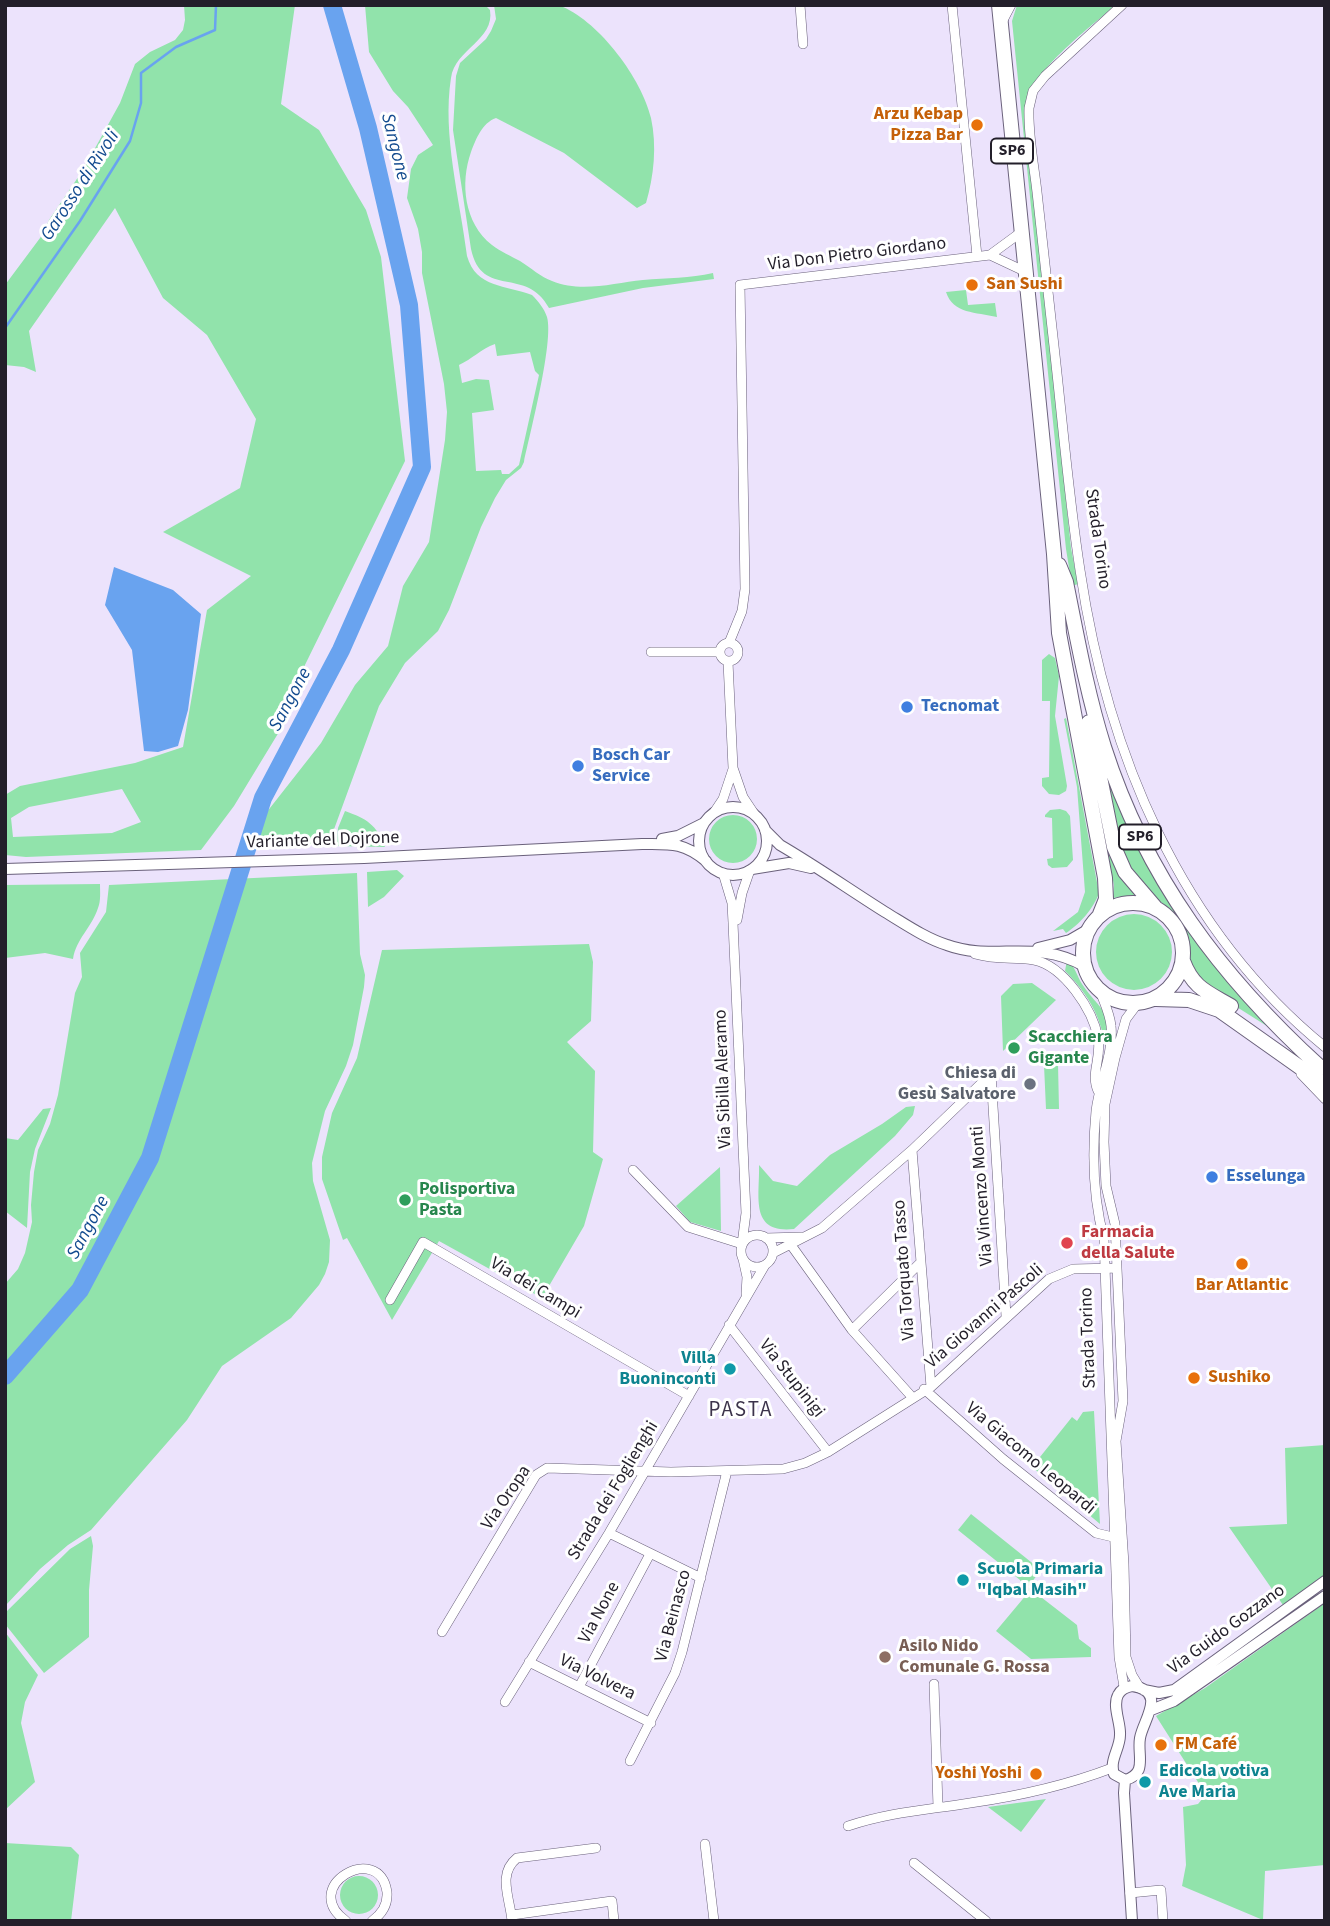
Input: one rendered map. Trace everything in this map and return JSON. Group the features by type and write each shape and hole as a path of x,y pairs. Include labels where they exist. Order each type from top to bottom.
{"main road":[{"name":"SP6","path":"999,5 1054,554 1059,634 1107,891 1100,914 1089,929 1083,952 1084,966"},
{"name":"SP6","path":"1054,554 1114,847 1125,872 1155,907 1173,922 1183,943 1183,961 1188,976 1197,986 1323,1070"},
{"name":"SP6","path":"1054,554 1066,582 1094,711 1105,748 1125,802 1153,863 1187,919 1217,961 1259,1009 1323,1070"},
{"path":"1100,914 1124,903 1155,907"},
{"path":"1154,999 1176,980 1183,961"},
{"path":"1084,966 1091,982 1100,991 1118,1001 1138,1003 1154,999 1189,1000 1210,1005 1325,1084"}],"street":[{"path":"800,5 803,44"},
{"path":"952,5 977,256 990,255 1024,271"},
{"path":"1000,26 1011,5"},
{"name":"Strada Torino","path":"1122,5 1045,76 1033,91 1029,108 1080,571 1102,676 1129,769 1149,818 1174,867 1202,911 1233,951 1281,1007 1325,1047"},
{"path":"990,255 1020,233"},
{"name":"Via Don Pietro Giordano","path":"729,643 742,611 745,589 740,285 977,256"},
{"path":"720,652 724,645 729,643 737,647 739,654 736,659 728,662"},
{"path":"650,652 720,652"},
{"path":"720,652 728,662"},
{"path":"728,662 733,768 743,797 765,830 780,845 936,941 993,959 1034,960 1048,965 1069,984 1088,1010 1098,1037 1099,1059 1093,1080 1098,1093"},
{"path":"733,768 723,799 704,823 699,841 700,851 706,861 723,873 734,875 751,869 789,863 819,870"},
{"path":"715,811 733,807 755,815"},
{"name":"Variante del Dojrone","path":"642,844 678,836 704,823"},
{"path":"751,869 764,853 767,841 765,830"},
{"name":"Variante del Dojrone","path":"5,869 364,858 642,844 684,846 706,861"},
{"name":"Via Sibilla Aleramo","path":"734,943 739,908 751,869"},
{"name":"Via Sibilla Aleramo","path":"723,873 732,903 746,1213 743,1244"},
{"path":"1028,950 1070,940 1089,929"},
{"path":"961,949 1028,950 1062,954 1084,966"},
{"name":"Strada Torino","path":"1100,991 1109,1014 1111,1032 1098,1093 1094,1143 1097,1212 1104,1239 1111,1391 1108,1409 1126,1657 1132,1675 1142,1689"},
{"name":"Strada Torino","path":"1124,1688 1119,1657 1116,1441 1123,1401 1115,1224 1105,1186 1104,1121 1109,1084 1122,1032 1129,1014 1138,1003"},
{"path":"1281,1052 1325,1099"},
{"name":"Via Vincenzo Monti","path":"912,1150 991,1074 1006,1316"},
{"path":"746,1213 757,1231 771,1243 773,1253 822,1228 912,1150"},
{"name":"Via Torquato Tasso","path":"912,1150 927,1388"},
{"path":"633,1170 688,1227 743,1244"},
{"path":"746,1294 743,1244 752,1236 804,1237"},
{"name":"Via dei Campi","path":"390,1300 424,1242 689,1396"},
{"path":"791,1245 852,1330 912,1397"},
{"name":"Strada dei Foglienghi","path":"505,1702 609,1533 746,1294 773,1253"},
{"path":"743,1258 753,1266 765,1265"},
{"path":"852,1330 920,1263"},
{"name":"Via Giovanni Pascoli","path":"646,1470 671,1472 783,1469 805,1463 828,1452 927,1388 1057,1274 1073,1269 1116,1268"},
{"name":"Via Stupinigi","path":"729,1325 828,1452"},
{"name":"Via Giacomo Leopardi","path":"927,1388 1003,1459 1096,1533 1118,1538"},
{"name":"Via Oropa","path":"442,1632 537,1475 556,1466 646,1470"},
{"name":"Via Beinasco","path":"630,1761 676,1673 727,1471"},
{"path":"609,1533 701,1578"},
{"name":"Via None","path":"579,1687 650,1553"},
{"name":"Via Guido Gozzano","path":"1124,1688 1159,1693 1174,1690 1325,1581"},
{"name":"Via Guido Gozzano","path":"1151,1710 1174,1701 1325,1596"},
{"name":"Via Volvera","path":"529,1662 650,1723"},
{"path":"934,1685 938,1807"},
{"path":"1124,1688 1117,1696 1120,1739 1112,1768 1118,1778 1125,1780 1133,1778 1140,1769 1140,1738 1151,1710 1151,1699 1142,1689"},
{"path":"848,1826 878,1815 1063,1786 1112,1768"},
{"path":"1125,1780 1132,1921"},
{"path":"705,1844 714,1921"},
{"path":"596,1848 517,1858 509,1864 505,1874 512,1918 612,1901 614,1921"},
{"path":"914,1863 986,1921"},
{"path":"341,1919 332,1902 334,1885 345,1872 359,1868 374,1873 387,1891 385,1907 372,1921"},
{"path":"1130,1893 1161,1890 1163,1921"}],"green space":[{"path":"184,5 295,5 281,104 319,130 366,210 381,257 405,461 302,671 282,727 234,806 201,850 26,857 5,855 5,795 20,786 135,763 183,747 207,610 251,576 163,532 240,488 256,419 207,335 163,298 115,208 29,331 36,372 24,367 5,365 5,285 43,234 49,220 83,170 120,103 135,64 150,52 175,40 183,30","holes":["122,789 141,822 112,833 13,837 11,818 29,807"]},
{"path":"365,5 485,5 490,10 487,29 459,59 451,78 450,144 467,256 477,274 485,280 532,295 541,305 547,317 547,346 524,462 521,468 506,480 495,498 438,631 405,663 379,706 329,843 254,848 259,822 321,743 355,685 388,646 403,586 429,542 445,440 447,412 444,384 422,273 418,229 407,198 411,169 418,155 433,145 408,107 393,91 369,52","holes":["495,344 497,356 530,352 535,371 539,375 519,465 509,474 502,474 501,470 476,471 472,413 494,410 489,380 476,379 462,383 459,365"]},
{"path":"494,5 557,5 577,15 605,39 629,70 646,103 653,129 654,161 646,203 637,208 564,153 496,118 491,120 477,137 471,152 465,189 470,214 483,236 495,247 544,277 563,285 598,286 713,273 714,279 643,288 549,308 539,295 529,288 485,274 471,249 453,130 456,76 460,63 491,31 496,19"},
{"path":"1017,5 1115,5 1048,66 1029,94 1025,108 1071,548 1078,584 1072,586 1012,21"},
{"path":"966,290 968,305 995,303 997,317 960,308 949,299 946,292"},
{"path":"1049,654 1055,658 1059,676 1055,716 1067,786 1066,791 1059,795 1049,794 1042,786 1042,778 1049,777 1050,701 1042,701 1042,660"},
{"path":"1066,718 1099,893 1086,916 1066,933 1063,929 1053,931 1078,912 1085,892 1077,787 1064,719"},
{"path":"1104,759 1126,818 1270,1028 1202,985 1190,965 1190,944 1182,923 1141,885 1119,850"},
{"path":"1060,809 1070,816 1073,860 1067,867 1052,868 1047,859 1053,858 1052,818 1045,815 1050,810"},
{"path":"345,811 370,823 385,847 337,846 338,828"},
{"path":"733,815 750,822 757,839 750,856 733,863 716,856 709,839 716,822"},
{"path":"1103,835 1125,882 1135,895 1113,898 1114,885"},
{"path":"397,870 404,876 384,897 368,907 367,872"},
{"path":"357,873 364,987 353,1045 325,1111 312,1163 313,1181 330,1240 329,1262 325,1274 291,1318 222,1366 187,1420 91,1530 40,1569 5,1606 5,1284 18,1269 25,1253 32,1222 31,1205 38,1150 50,1124 58,1095 75,993 82,977 80,953 106,912 109,885"},
{"path":"100,884 98,908 77,945 73,959 45,953 5,958 5,885"},
{"path":"1142,914 1155,920 1166,931 1172,944 1170,967 1155,984 1142,990 1126,990 1113,984 1098,967 1096,944 1102,931 1119,916"},
{"path":"589,944 593,962 591,1021 567,1042 595,1071 593,1152 603,1159 584,1226 542,1298 439,1241 392,1320 347,1238 343,1240 322,1179 322,1157 332,1113 357,1058 382,950"},
{"path":"1067,960 1103,1010 1108,1024 1107,1046 1091,1005 1080,987 1065,971"},
{"path":"1032,983 1056,1000 1003,1051 1001,996 1013,984"},
{"path":"1058,1064 1059,1109 1046,1109 1044,1065"},
{"path":"915,1106 913,1115 895,1136 794,1229 780,1229 763,1219 759,1200 759,1165 773,1181 797,1186 830,1155 906,1107"},
{"path":"51,1108 35,1149 30,1172 27,1228 5,1211 5,1138 18,1140 43,1109"},
{"path":"720,1167 721,1231 690,1222 676,1206"},
{"path":"1094,1411 1100,1524 1032,1467 1072,1417 1077,1421 1083,1412"},
{"path":"1325,1445 1325,1576 1283,1605 1229,1527 1287,1524 1285,1448"},
{"path":"971,1514 1041,1570 1028,1587 1077,1625 1079,1639 1091,1648 1091,1657 1031,1659 996,1631 1027,1594 1020,1580 958,1530"},
{"path":"91,1536 93,1546 89,1637 44,1673 5,1624 5,1613 70,1549"},
{"path":"1325,1603 1325,1865 1265,1871 1263,1920 1182,1886 1186,1865 1183,1807 1198,1804 1203,1798 1203,1790 1156,1716 1205,1688"},
{"path":"5,1632 38,1675 25,1702 21,1723 35,1782 5,1810"},
{"path":"1046,1799 1021,1832 988,1807"},
{"path":"5,1843 71,1847 79,1855 71,1921 5,1921"},
{"path":"359,1876 372,1882 378,1895 372,1908 359,1914 346,1908 340,1895 346,1882"}],"water":[{"path":"114,567 173,590 201,614 188,710 178,746 158,752 144,751 132,650 105,605"}],"waterway":[{"name":"Garosso di Rivoli","path":"5,328 80,221 130,141 141,103 141,73 176,47 215,30 216,5"},
{"name":"Sangone","path":"5,1376 80,1290 150,1158 263,798 341,650 422,467 409,305 368,128 332,5"}],"place":[{"name":"Arzu Kebap Pizza Bar","path":"977,125"},
{"name":"San Sushi","path":"972,285"},
{"name":"Tecnomat","path":"907,707"},
{"name":"Bosch Car Service","path":"578,766"},
{"name":"Scacchiera Gigante","path":"1014,1048"},
{"name":"Chiesa di Gesù Salvatore","path":"1030,1084"},
{"name":"Esselunga","path":"1212,1177"},
{"name":"Polisportiva Pasta","path":"405,1200"},
{"name":"Farmacia della Salute","path":"1067,1243"},
{"name":"Bar Atlantic","path":"1242,1264"},
{"name":"Villa Buoninconti","path":"730,1369"},
{"name":"Sushiko","path":"1194,1378"},
{"name":"Scuola Primaria \"Iqbal Masih\"","path":"963,1580"},
{"name":"Asilo Nido Comunale G. Rossa","path":"885,1657"},
{"name":"FM Café","path":"1161,1745"},
{"name":"Yoshi Yoshi","path":"1036,1774"},
{"name":"Edicola votiva Ave Maria","path":"1145,1782"}],"district":[{"name":"PASTA","path":"741,1411"}]}
